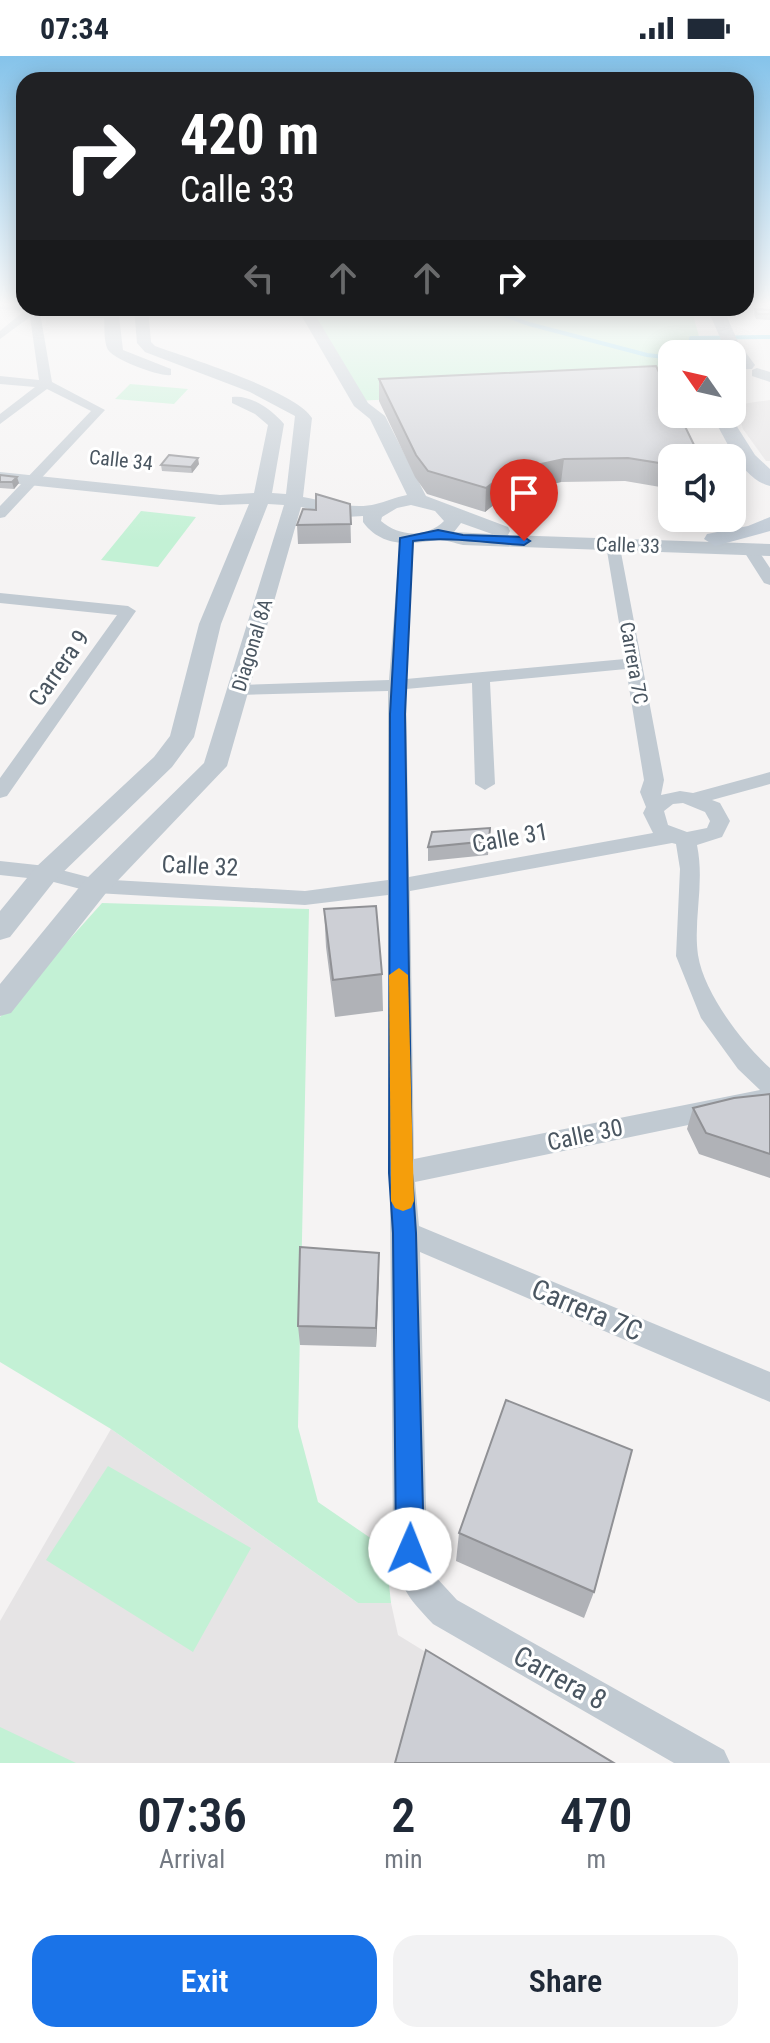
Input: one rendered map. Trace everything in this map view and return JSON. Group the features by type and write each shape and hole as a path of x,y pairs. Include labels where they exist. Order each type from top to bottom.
{"main road":[{"path":"728,428 747,459 770,480"},
{"path":"715,539 754,531 770,508 746,481"}],"street":[{"path":"0,514 99,410 42,384"},
{"path":"0,420 46,384"},
{"name":"Diagonal 8A","path":"0,930 46,873 163,762 182,737 210,624 261,498 276,424 270,417 199,384"},
{"name":"Diagonal 8A","path":"0,1005 96,886 215,766 283,546 294,500 304,418 301,413 241,384"},
{"path":"349,384 362,406 361,419 411,501 374,516"},
{"name":"Calle 34","path":"0,470 220,500 294,500 374,516 384,533 407,538"},
{"name":"Calle 34","path":"0,477 34,477"},
{"name":"Calle 33","path":"411,501 440,506 450,513 498,531 770,541"},
{"path":"438,534 453,521 450,513"},
{"name":"Calle 33","path":"407,538 438,534 463,539 761,550"},
{"path":"405,1233 401,1173 397,685 407,538"},
{"name":"Carrera 7C","path":"614,545 654,780 650,792 655,813"},
{"path":"761,550 770,580"},
{"name":"Carrera 9","path":"0,598 128,611 0,792"},
{"path":"238,690 397,685 634,663"},
{"path":"481,676 485,784"},
{"path":"631,843 655,813 685,798 770,778"},
{"path":"654,780 685,798 713,808 716,824"},
{"path":"691,869 716,824 749,785"},
{"path":"655,813 679,837 691,869 687,956 709,1012 747,1062 770,1083"},
{"name":"Calle 31","path":"398,886 631,843 679,837 697,839 716,824"},
{"name":"Calle 32","path":"0,868 46,873 96,886 305,898 398,886"},
{"name":"Calle 30","path":"401,1173 770,1098"},
{"name":"Carrera 7C","path":"405,1233 770,1387"},
{"name":"Carrera 8","path":"405,1233 410,1549 418,1583 445,1612 711,1763"}],"shaded area":[{"path":"770,400 770,461 766,461 743,429 746,428 746,403"},
{"path":"111,1429 358,1603 391,1603 398,1635 606,1763 0,1763 0,1621"}],"green space":[{"path":"130,384 188,389 174,404 115,399"},
{"path":"345,384 658,384 652,387 354,401"},
{"path":"141,511 196,517 158,567 101,560"},
{"path":"102,903 309,909 298,1427 318,1502 385,1548 391,1603 358,1603 111,1429 0,1362 0,1017"},
{"path":"108,1466 251,1548 193,1652 46,1560"},
{"path":"0,1727 76,1763 0,1763"}],"building":[{"path":"381,384 658,384 658,428 686,428 694,444 658,444 658,463 628,458 564,459 509,471 486,488 428,471 416,455"},
{"path":"169,455 198,458 191,467 161,465"},
{"path":"0,475 17,477 12,482 0,482"},
{"path":"316,494 350,504 351,524 297,525 303,509 316,510"},
{"path":"490,828 489,841 428,847 432,832"},
{"path":"376,906 382,974 333,980 324,909"},
{"path":"770,1094 770,1154 706,1133 693,1108 734,1098"},
{"path":"300,1247 379,1253 376,1328 298,1326"},
{"path":"506,1400 632,1450 594,1592 459,1533"},
{"path":"426,1650 614,1763 395,1763"}],"slow traffic":[{"path":"399,975 403,1201"}],"route":[{"path":"410,1549 405,1233 401,1173 397,714 407,538 438,534 463,539 524,541"}]}
